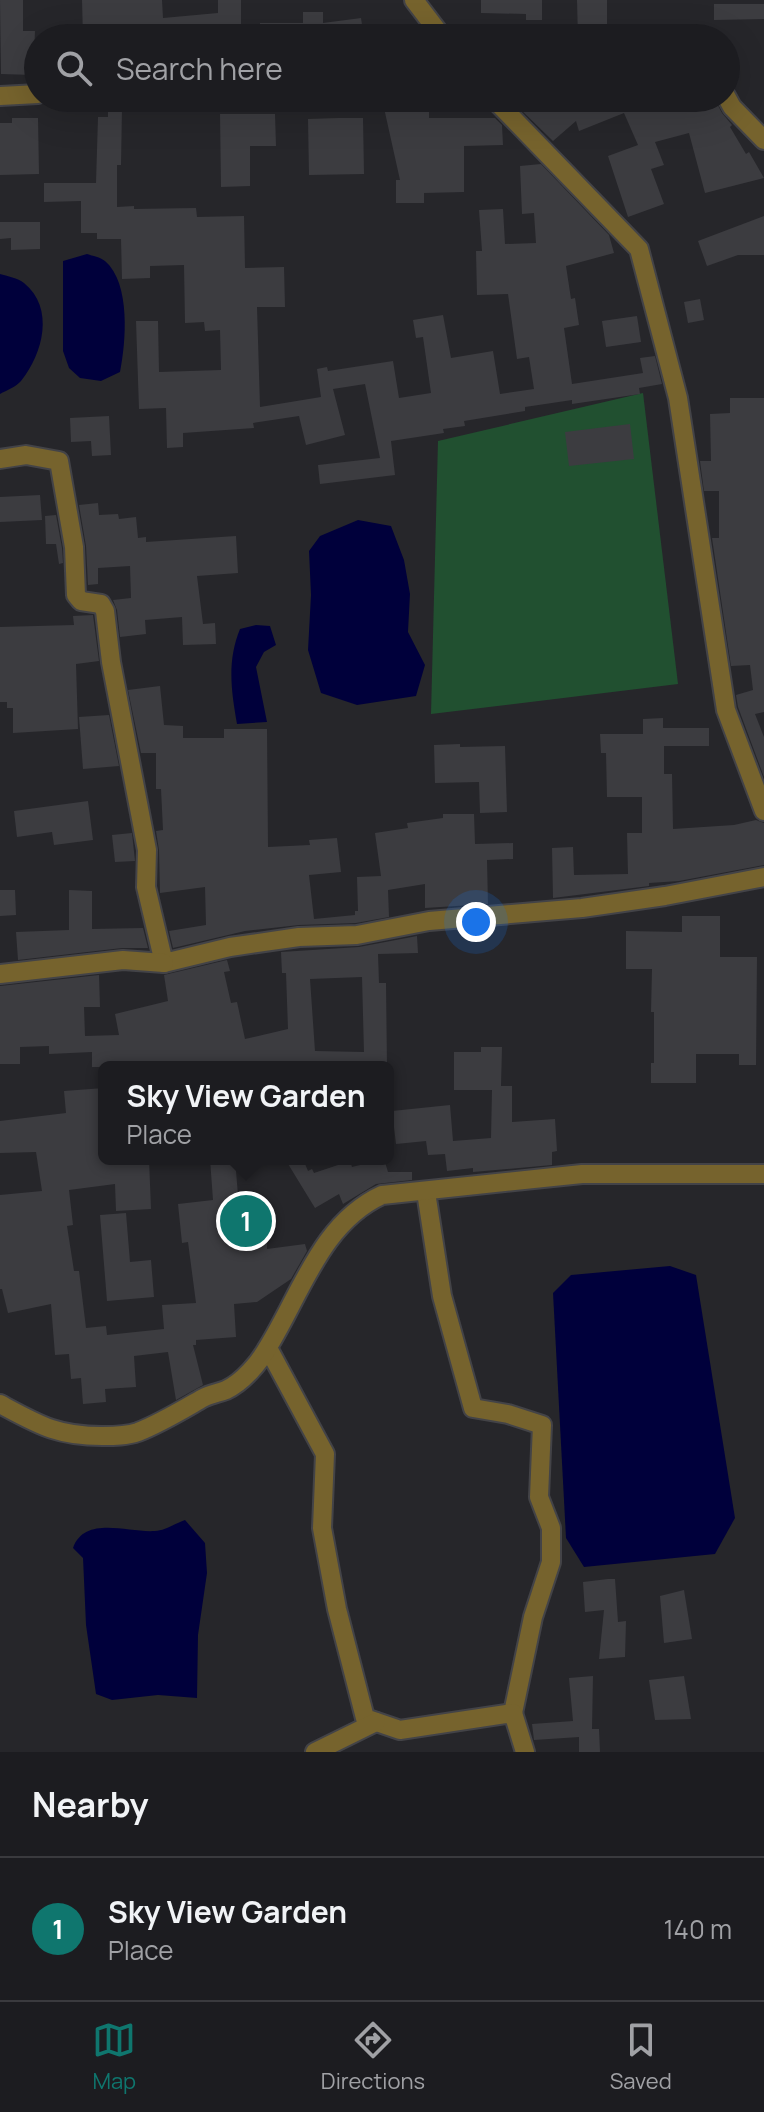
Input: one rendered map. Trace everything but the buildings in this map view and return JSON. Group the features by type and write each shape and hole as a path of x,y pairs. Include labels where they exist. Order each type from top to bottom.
{"street":[{"path":"414,0 432,24"},
{"path":"0,96 24,95"},
{"path":"507,112 639,249 678,398 726,710 764,811"},
{"path":"737,112 764,140"},
{"path":"0,459 26,455 59,461 74,547 76,595 81,601 101,604 105,611 111,662 147,850 146,887 164,963"},
{"path":"0,974 123,960 164,963 230,947 299,937 357,935 429,921 582,908 764,877"},
{"path":"0,1404 46,1429 70,1435 136,1433 207,1396 227,1389 245,1377 268,1348 300,1287 339,1226 362,1205 382,1195 582,1174 764,1174"},
{"path":"426,1192 442,1296 473,1408 508,1414 542,1425 539,1497 551,1528 551,1562 533,1617 513,1713 525,1752"},
{"path":"268,1348 325,1454 322,1528 337,1609 365,1718 400,1730 513,1713"},
{"path":"315,1752 376,1722"}],"green space":[{"path":"643,393 678,684 431,714 438,441"}],"shaded area":[{"path":"87,254 103,260 113,271 123,298 124,346 120,372 101,381 80,378 69,368 63,351 63,261"},
{"path":"0,274 16,278 34,293 40,305 42,331 40,345 29,370 19,383 0,394"},
{"path":"358,520 391,526 404,560 410,594 408,632 425,665 416,696 357,705 321,693 308,650 311,595 309,551 320,536"},
{"path":"270,626 276,645 264,652 256,667 267,722 237,724 232,687 233,653 240,629"},
{"path":"670,1266 696,1275 735,1518 715,1554 584,1567 566,1538 553,1293 571,1275"},
{"path":"185,1520 205,1543 207,1573 198,1635 197,1698 158,1695 112,1700 96,1694 86,1625 83,1558 73,1548 79,1538 97,1529 155,1531"}],"place":[{"name":"Sky View Garden","path":"246,1221"}]}
